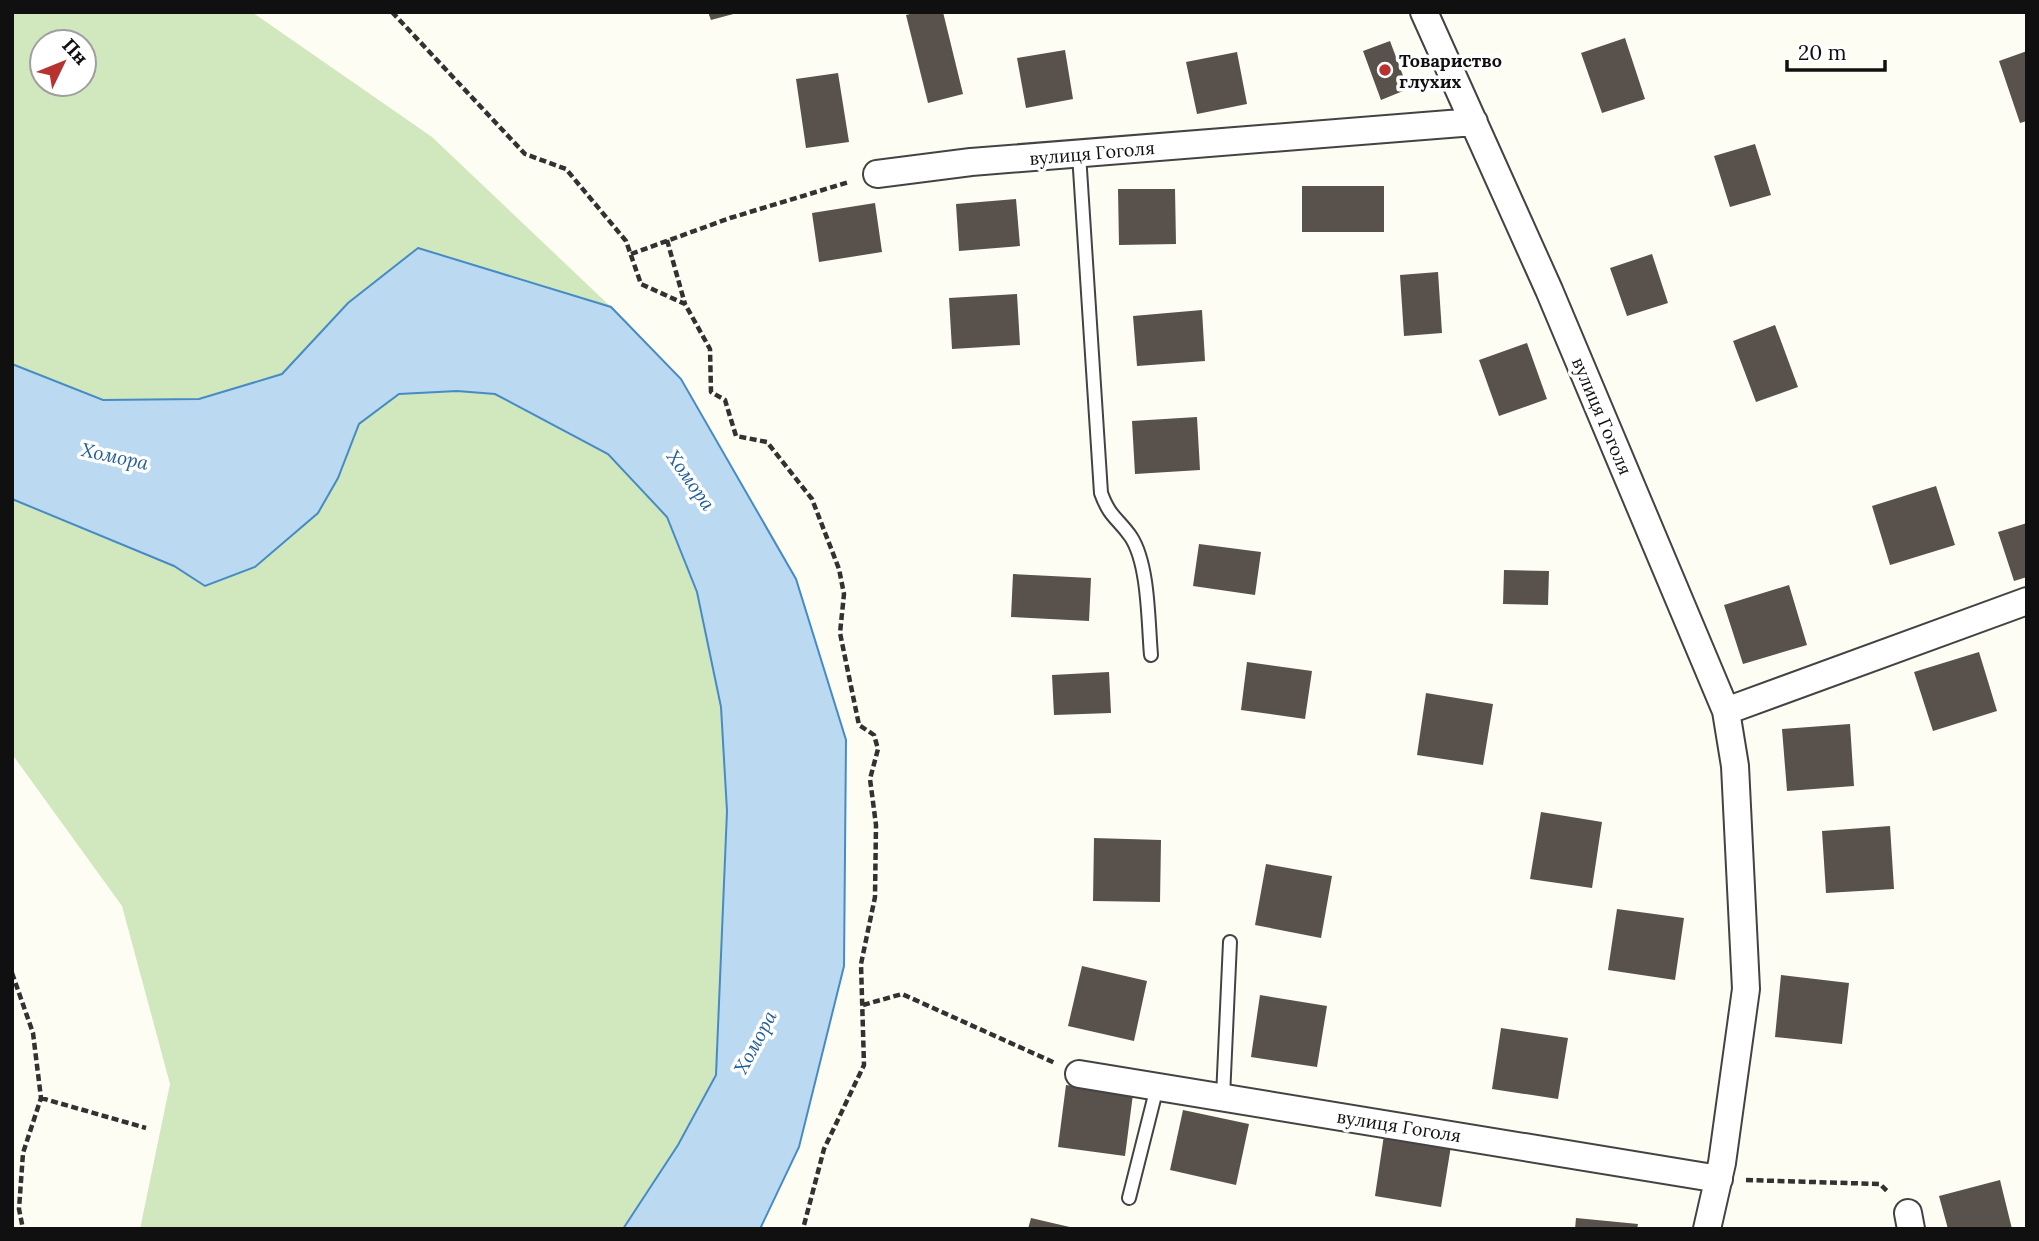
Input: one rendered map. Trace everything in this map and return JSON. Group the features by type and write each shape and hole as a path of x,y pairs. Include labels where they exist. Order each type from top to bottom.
{"street":[{"name":"вулиця Гоголя","path":"1424,12 1549,290 1726,711 1735,766 1746,989 1719,1178 1707,1229"},
{"name":"вулиця Гоголя","path":"877,174 1079,154 1474,122"},
{"path":"1726,711 2027,601"},
{"name":"вулиця Гоголя","path":"1079,1074 1719,1178"}],"lane":[{"path":"1079,154 1101,493 1108,513 1132,538 1143,572 1151,655"},
{"path":"1223,1097 1230,942"},
{"path":"1129,1198 1157,1087"}],"path":[{"path":"392,12 525,154 566,169 626,241 641,284 685,304"},
{"path":"631,254 667,240 877,174"},
{"path":"667,240 685,304 710,349 711,392 725,400 736,436 767,442 812,499 839,569 844,594 840,633 859,725 874,734 878,749 870,779 877,825 875,897 862,964 864,1065 824,1149 803,1229"},
{"path":"12,974 33,1033 41,1098 23,1153 19,1209 23,1229"},
{"path":"863,1005 902,994 1079,1074"},
{"path":"41,1098 146,1128"},
{"path":"1719,1178 1880,1184 1909,1221"}],"green space":[{"path":"12,12 252,12 432,137 611,307 418,248 348,303 282,374 199,399 103,400 12,364"},
{"path":"457,391 495,394 608,454 667,517 697,592 721,707 727,811 716,1075 678,1145 623,1229 140,1229 170,1084 122,906 12,754 12,499 174,566 205,586 338,478 359,424 399,394"}],"water":[{"name":"Хомора","path":"418,248 611,307 681,379 796,579 846,740 844,966 799,1147 760,1229 623,1229 678,1145 716,1075 727,811 721,707 697,592 667,517 608,454 495,394 457,391 399,394 359,424 338,478 318,513 255,567 205,586 174,566 12,499 12,364 103,400 199,399 282,374 348,303"}],"building":[{"path":"708,12 737,12 737,13 711,20"},
{"path":"943,12 963,94 928,103 906,15"},
{"path":"1625,38 1645,99 1602,113 1581,53"},
{"name":"Товариство глухих","path":"1390,41 1408,89 1381,100 1363,51"},
{"path":"1065,50 1073,99 1026,108 1017,58"},
{"path":"2027,51 2027,121 2020,123 1999,61"},
{"path":"1237,52 1247,104 1197,114 1186,62"},
{"path":"838,73 849,142 806,148 796,79"},
{"path":"1755,144 1771,195 1730,207 1714,156"},
{"path":"1302,186 1384,186 1384,232 1302,232"},
{"path":"1118,189 1175,189 1176,244 1119,245"},
{"path":"1016,199 1020,246 959,251 956,204"},
{"path":"875,203 882,252 819,262 812,213"},
{"path":"1652,254 1668,303 1627,316 1610,268"},
{"path":"1438,272 1442,333 1404,336 1400,275"},
{"path":"1017,294 1020,345 952,349 949,298"},
{"path":"1202,310 1205,361 1137,366 1133,316"},
{"path":"1775,325 1798,387 1756,402 1733,341"},
{"path":"1527,343 1547,399 1499,416 1479,360"},
{"path":"1197,417 1200,470 1135,474 1132,421"},
{"path":"1936,486 1955,545 1890,565 1872,506"},
{"path":"2027,523 2027,577 2014,581 1998,532"},
{"path":"1199,544 1261,552 1255,595 1193,586"},
{"path":"1504,570 1549,571 1548,605 1503,604"},
{"path":"1013,574 1091,578 1089,621 1011,617"},
{"path":"1789,585 1807,645 1743,664 1724,605"},
{"path":"1979,652 1997,711 1933,731 1914,672"},
{"path":"1247,662 1312,671 1305,719 1241,710"},
{"path":"1109,672 1111,713 1054,715 1052,675"},
{"path":"1426,693 1493,704 1483,765 1417,755"},
{"path":"1850,724 1854,786 1787,791 1782,729"},
{"path":"1541,812 1602,822 1592,888 1530,879"},
{"path":"1890,826 1894,889 1826,893 1822,831"},
{"path":"1094,838 1161,840 1160,902 1093,901"},
{"path":"1266,864 1332,876 1321,938 1255,925"},
{"path":"1617,909 1684,918 1675,980 1608,970"},
{"path":"1082,966 1147,981 1134,1041 1068,1026"},
{"path":"1781,975 1849,983 1842,1044 1775,1037"},
{"path":"1260,995 1327,1006 1317,1067 1251,1057"},
{"path":"1501,1028 1568,1038 1558,1099 1492,1089"},
{"path":"1066,1085 1133,1094 1125,1156 1058,1147"},
{"path":"1183,1110 1249,1124 1236,1185 1170,1170"},
{"path":"1384,1135 1451,1146 1441,1207 1375,1196"},
{"path":"2000,1180 2012,1229 1948,1229 1939,1196"},
{"path":"1031,1218 1074,1228 1074,1229 1028,1229"},
{"path":"1576,1218 1638,1224 1637,1229 1575,1229"}],"place":[{"name":"Товариство глухих","path":"1385,70"}]}
